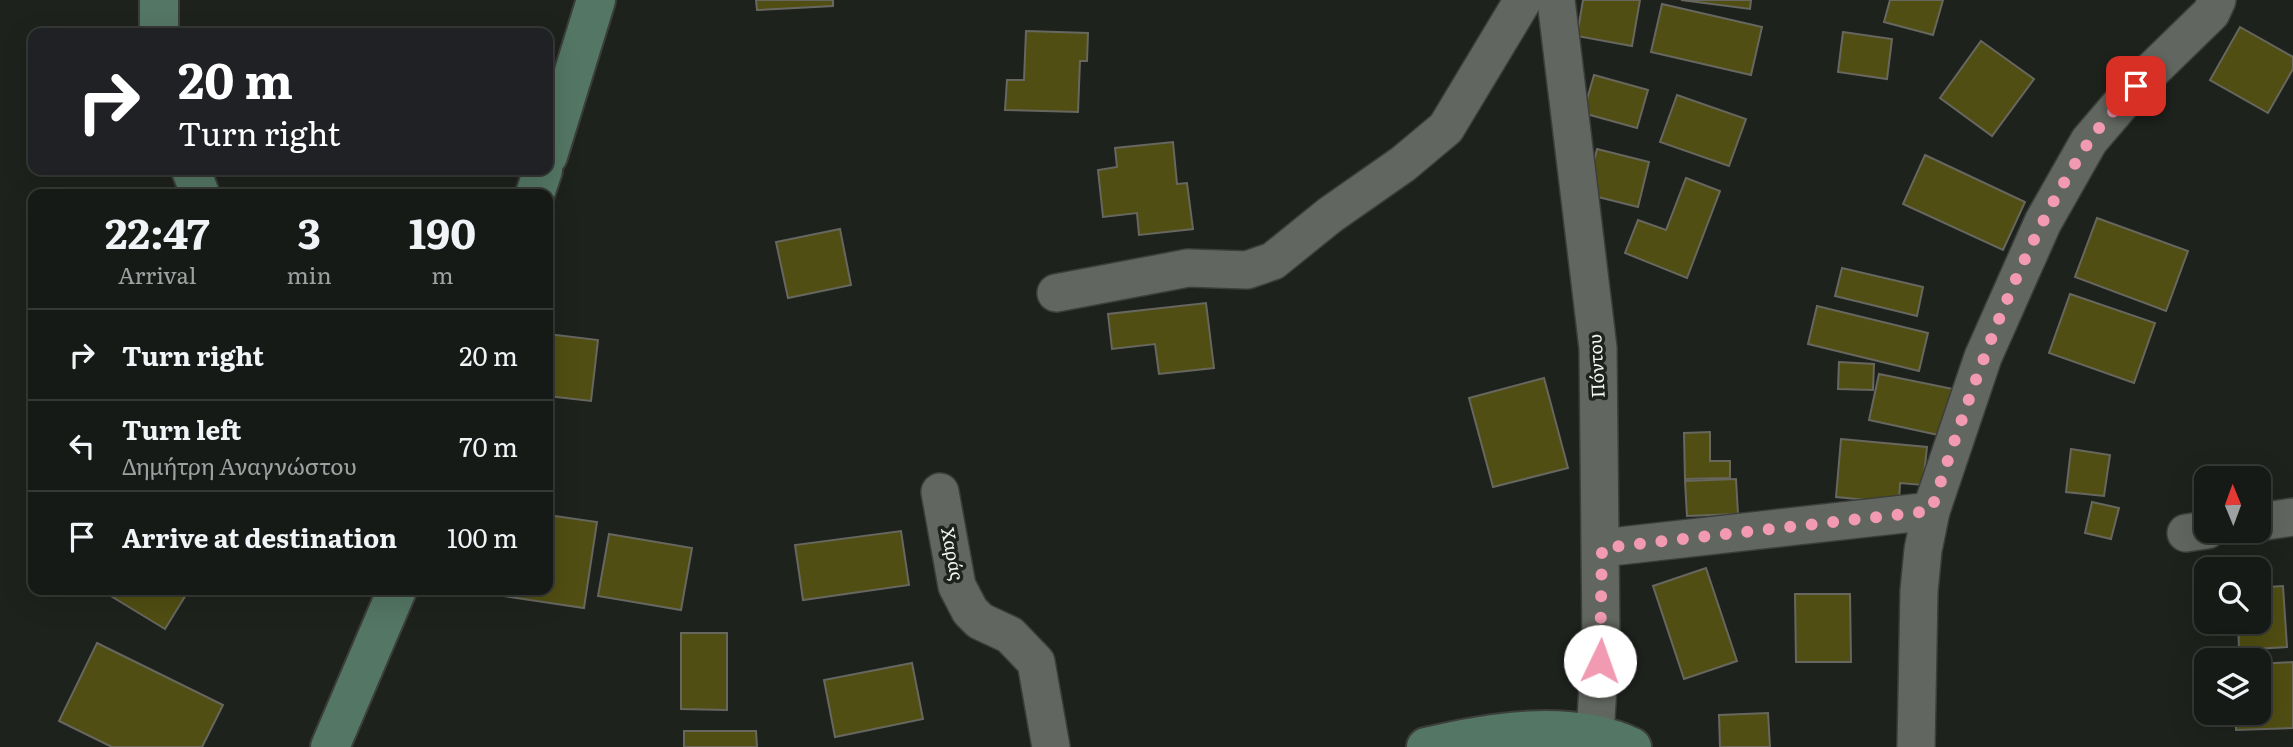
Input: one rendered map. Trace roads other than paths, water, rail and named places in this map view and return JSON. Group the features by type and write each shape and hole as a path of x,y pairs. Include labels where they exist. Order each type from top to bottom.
{"main road":[{"path":"159,0 159,28"},
{"path":"553,140 596,0"},
{"path":"330,747 393,595"},
{"path":"1426,747 1494,733 1618,743"}],"street":[{"path":"1056,293 1188,268 1247,270 1273,261 1330,215 1403,164 1446,128 1523,0"},
{"name":"Πόντου","path":"1556,0 1598,348 1601,639 1618,743"},
{"path":"1916,747 1919,592 1931,511 1983,356 2043,222 2089,141 2136,86 2211,13 2217,0"},
{"name":"Χαράς","path":"940,492 957,586 970,611 980,621 1010,635 1036,662 1051,747"},
{"path":"1602,548 1931,511"},
{"path":"2272,520 2293,517"}]}
